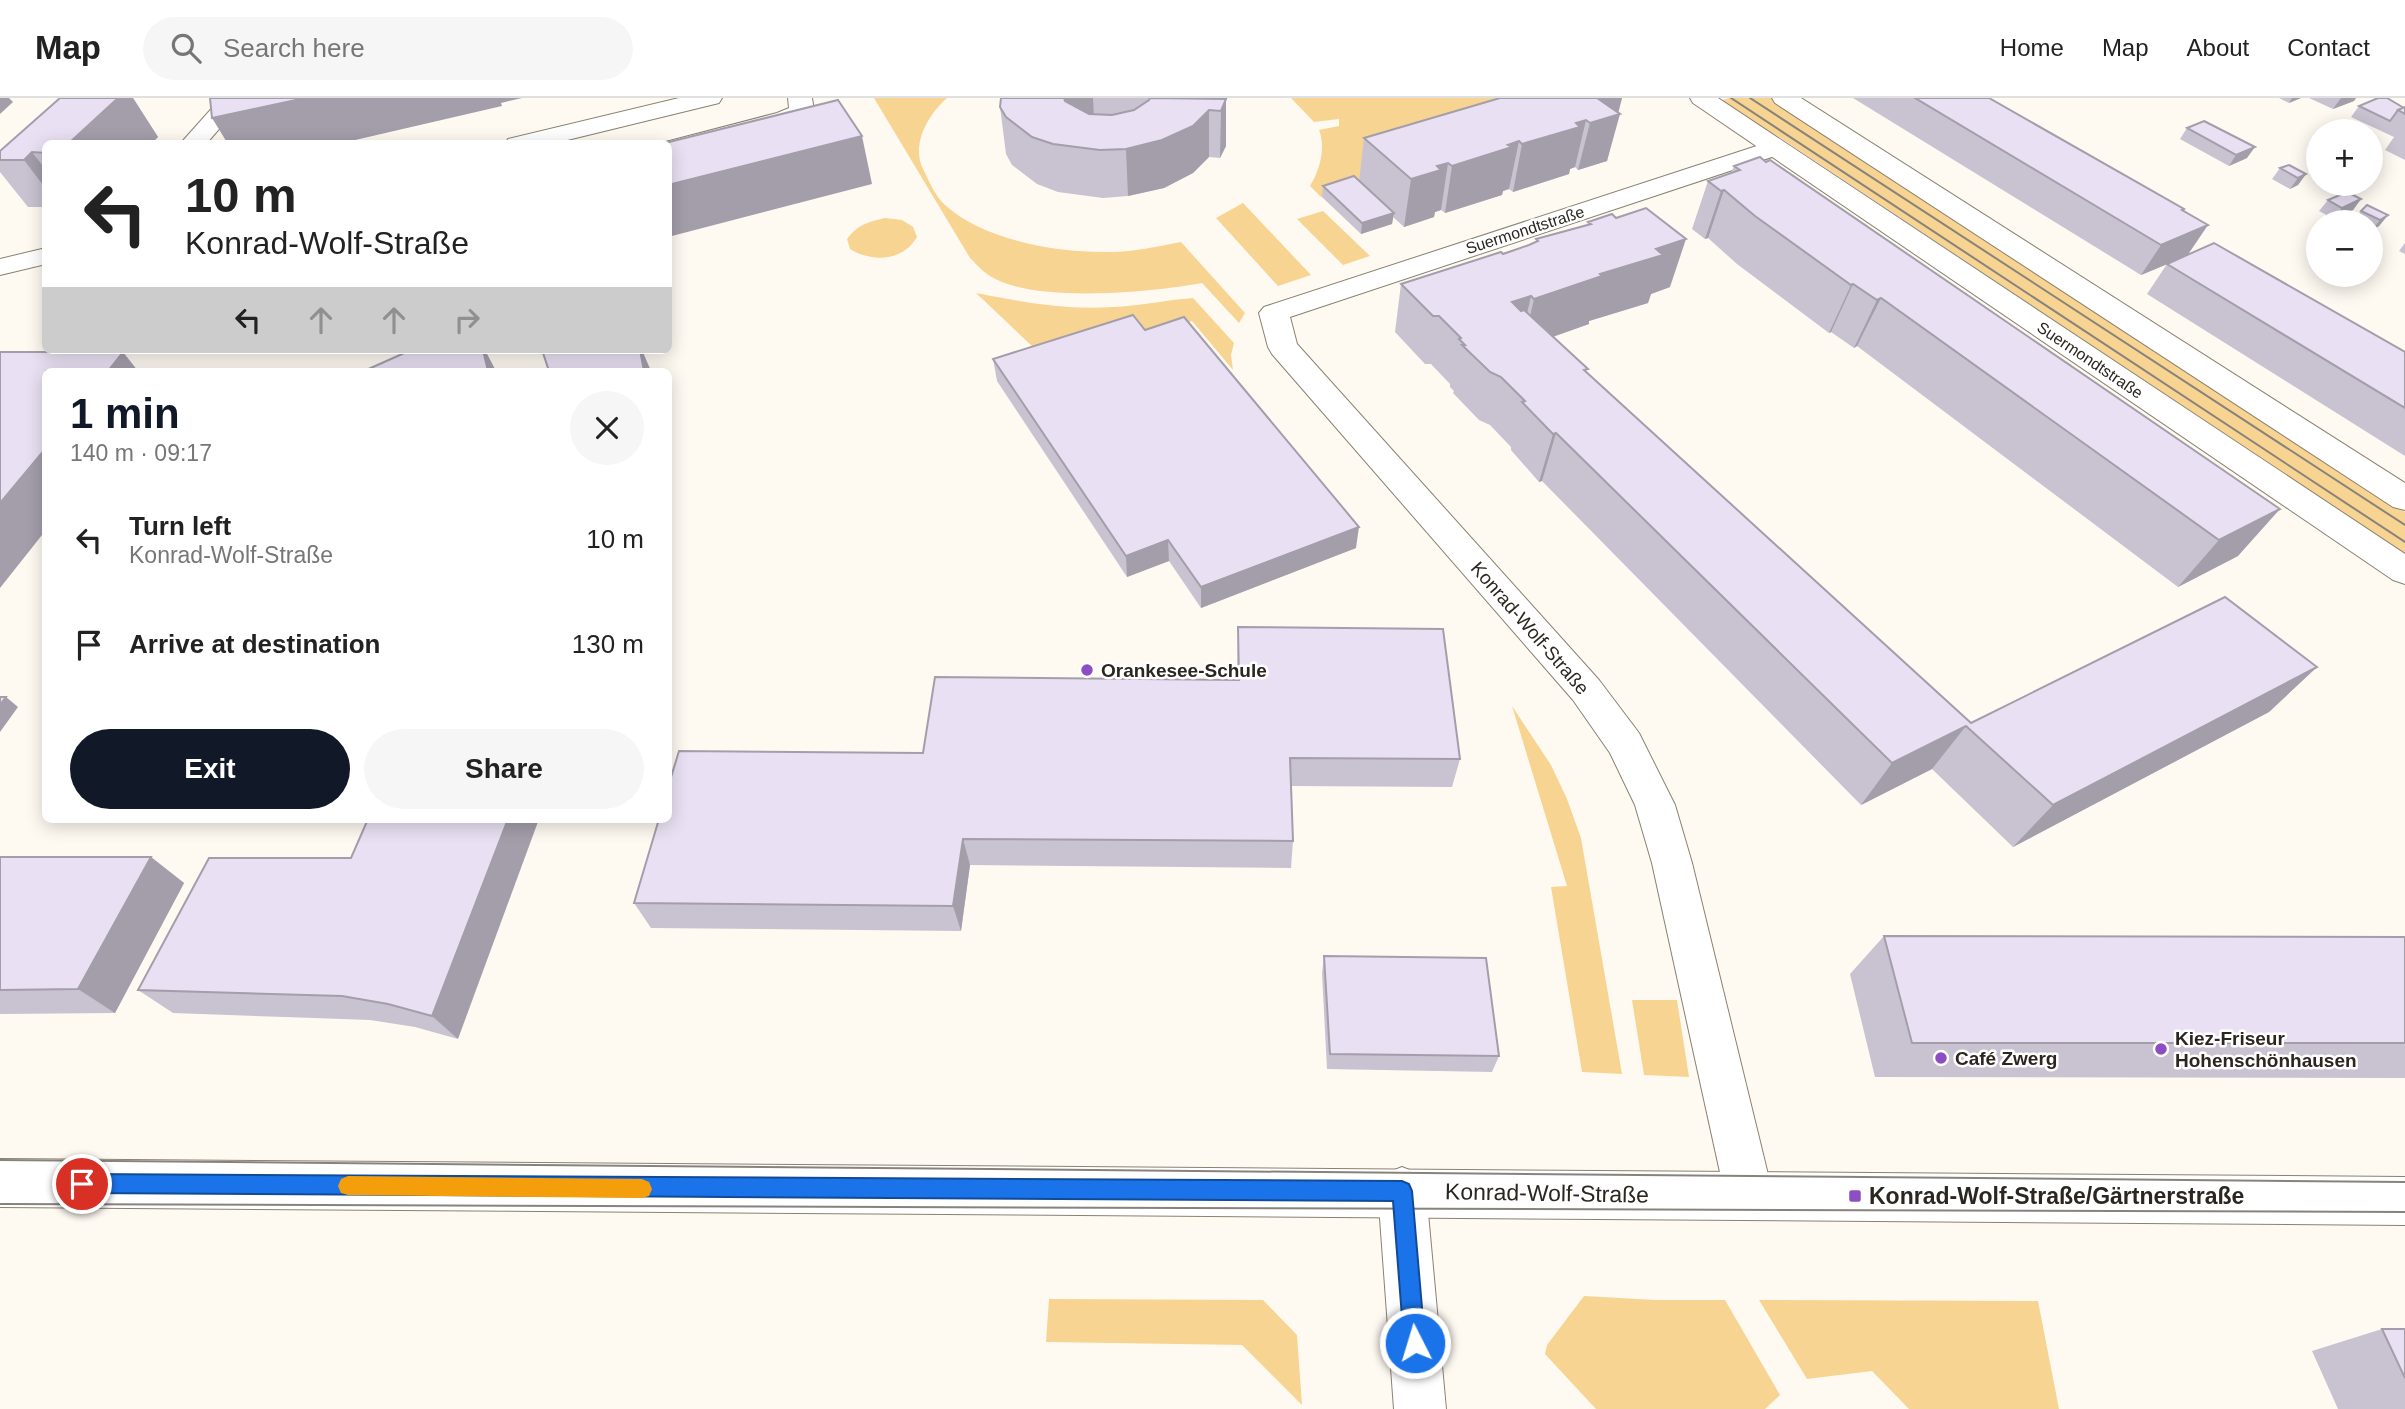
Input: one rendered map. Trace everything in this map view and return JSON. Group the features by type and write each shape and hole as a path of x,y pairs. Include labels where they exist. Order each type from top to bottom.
{"main road":[{"path":"196,140 234,98"},
{"path":"534,140 710,98"},
{"path":"672,146 786,118 802,111 800,98"},
{"name":"Suermondtstraße","path":"1702,98 2405,571"},
{"path":"1784,98 2405,499"},
{"name":"Suermondtstraße","path":"1274,313 1775,148"},
{"path":"0,267 42,257"},
{"name":"Konrad-Wolf-Straße","path":"1274,313 1283,346 1586,690 1625,744 1655,805 1672,863 1749,1195"},
{"name":"Konrad-Wolf-Straße","path":"0,1183 503,1188 1402,1191 2405,1202"},
{"path":"1402,1191 1420,1409"}],"shaded area":[{"path":"874,98 947,98 923,130 920,159 938,197 963,218 1007,238 1058,249 1129,251 1181,242 1245,313 1239,323 1202,283 1154,290 1063,293 1009,285 990,276 970,258"},
{"path":"1291,98 1516,98 1559,124 1321,197 1310,186 1321,158 1319,130 1339,126 1339,119 1314,122"},
{"path":"1729,98 1772,98 2405,512 2405,554 1776,135 1715,103"},
{"path":"1243,203 1311,275 1278,286 1216,218"},
{"path":"1323,211 1370,256 1343,265 1297,219"},
{"path":"885,218 902,220 913,227 917,237 911,245 896,255 878,258 850,249 847,239 855,230"},
{"path":"976,293 1027,302 1095,308 1193,298 1234,343 1231,355 1233,370 1192,321 1136,339 1033,347"},
{"path":"1512,706 1551,765 1581,838 1622,1074 1582,1072 1551,887 1567,886"},
{"path":"1632,1000 1677,1000 1689,1077 1644,1075"},
{"path":"1584,1296 1725,1300 1780,1395 1765,1409 1596,1409 1545,1354 1547,1345"},
{"path":"1049,1299 1263,1300 1297,1335 1302,1405 1242,1345 1046,1342"},
{"path":"1759,1300 2038,1301 2059,1409 1909,1409 1872,1371 1807,1379"}],"building":[{"path":"60,98 118,98 72,140 42,140 42,153 32,152 24,160 0,160 0,151"},
{"path":"210,98 305,98 212,118"},
{"path":"1001,98 1064,98 1089,114 1112,115 1134,110 1150,98 1226,99 1221,111 1209,110 1193,126 1162,140 1126,149 1100,150 1053,144 1032,137 1006,117 1000,107"},
{"path":"1500,98 1597,98 1620,114 1590,123 1586,120 1576,123 1580,127 1522,144 1519,141 1508,145 1512,147 1452,166 1448,163 1437,166 1441,170 1411,179 1364,138"},
{"path":"1915,98 1989,98 2208,225 2161,245"},
{"path":"2378,98 2387,98 2404,108 2398,110 2390,121 2359,106"},
{"path":"838,100 862,136 672,184 672,141"},
{"path":"2204,121 2255,147 2236,155 2187,128"},
{"path":"1760,157 1766,162 1770,160 2280,509 2219,540 1881,298 1877,300 1851,285 1755,216 1724,190 1721,191 1708,181 1740,170 1734,166"},
{"path":"2289,165 2306,174 2298,178 2280,168"},
{"path":"1354,176 1394,213 1362,223 1323,186"},
{"path":"2338,196 2355,196 2361,199 2342,208 2328,200"},
{"path":"2367,205 2378,210 2362,210"},
{"path":"1646,208 1686,239 1656,249 1663,255 1600,274 1602,276 1534,299 1531,296 1512,302 1521,311 1524,310 1588,369 1584,370 1971,723 2225,597 2317,667 2053,805 1966,726 1892,763 1556,433 1553,434 1501,377 1490,372 1462,345 1465,345 1459,339 1461,338 1439,316 1433,316 1401,284 1501,252 1503,254 1538,241 1536,239 1591,224 1588,222 1612,214 1616,218"},
{"path":"2214,243 2405,352 2405,408 2167,264"},
{"path":"1133,315 1145,330 1184,317 1359,527 1201,587 1168,540 1126,556 993,359"},
{"path":"0,352 121,354 110,368 42,368 42,453 0,503"},
{"path":"402,354 484,354 487,368 371,368"},
{"path":"543,354 641,354 643,368 548,368"},
{"path":"1238,627 1443,629 1460,759 1290,758 1293,841 963,839 953,906 634,903 658,823 672,823 672,774 679,751 923,753 935,677 1239,680"},
{"path":"366,823 506,823 432,1016 388,1004 342,996 138,990 209,858 351,858"},
{"path":"0,857 151,857 78,989 0,990"},
{"path":"1884,936 2405,937 2405,1043 1912,1043"},
{"path":"1324,956 1486,958 1499,1056 1330,1054"},
{"path":"2382,1329 2405,1329 2405,1378"}],"tram line":[{"path":"1731,98 2405,542"},
{"path":"1750,98 2405,525"},
{"path":"0,1160 2405,1182"},
{"path":"0,1204 2405,1212"}],"slow traffic":[{"path":"348,1186 642,1189"}],"place":[{"name":"Orankesee-Schule","path":"1087,670"},
{"name":"Kiez-Friseur Hohenschönhausen","path":"2161,1049"},
{"name":"Café Zwerg","path":"1941,1058"},
{"name":"Konrad-Wolf-Straße/Gärtnerstraße","path":"1855,1196"}],"route":[{"path":"82,1184 1402,1191 1415,1343"}]}
